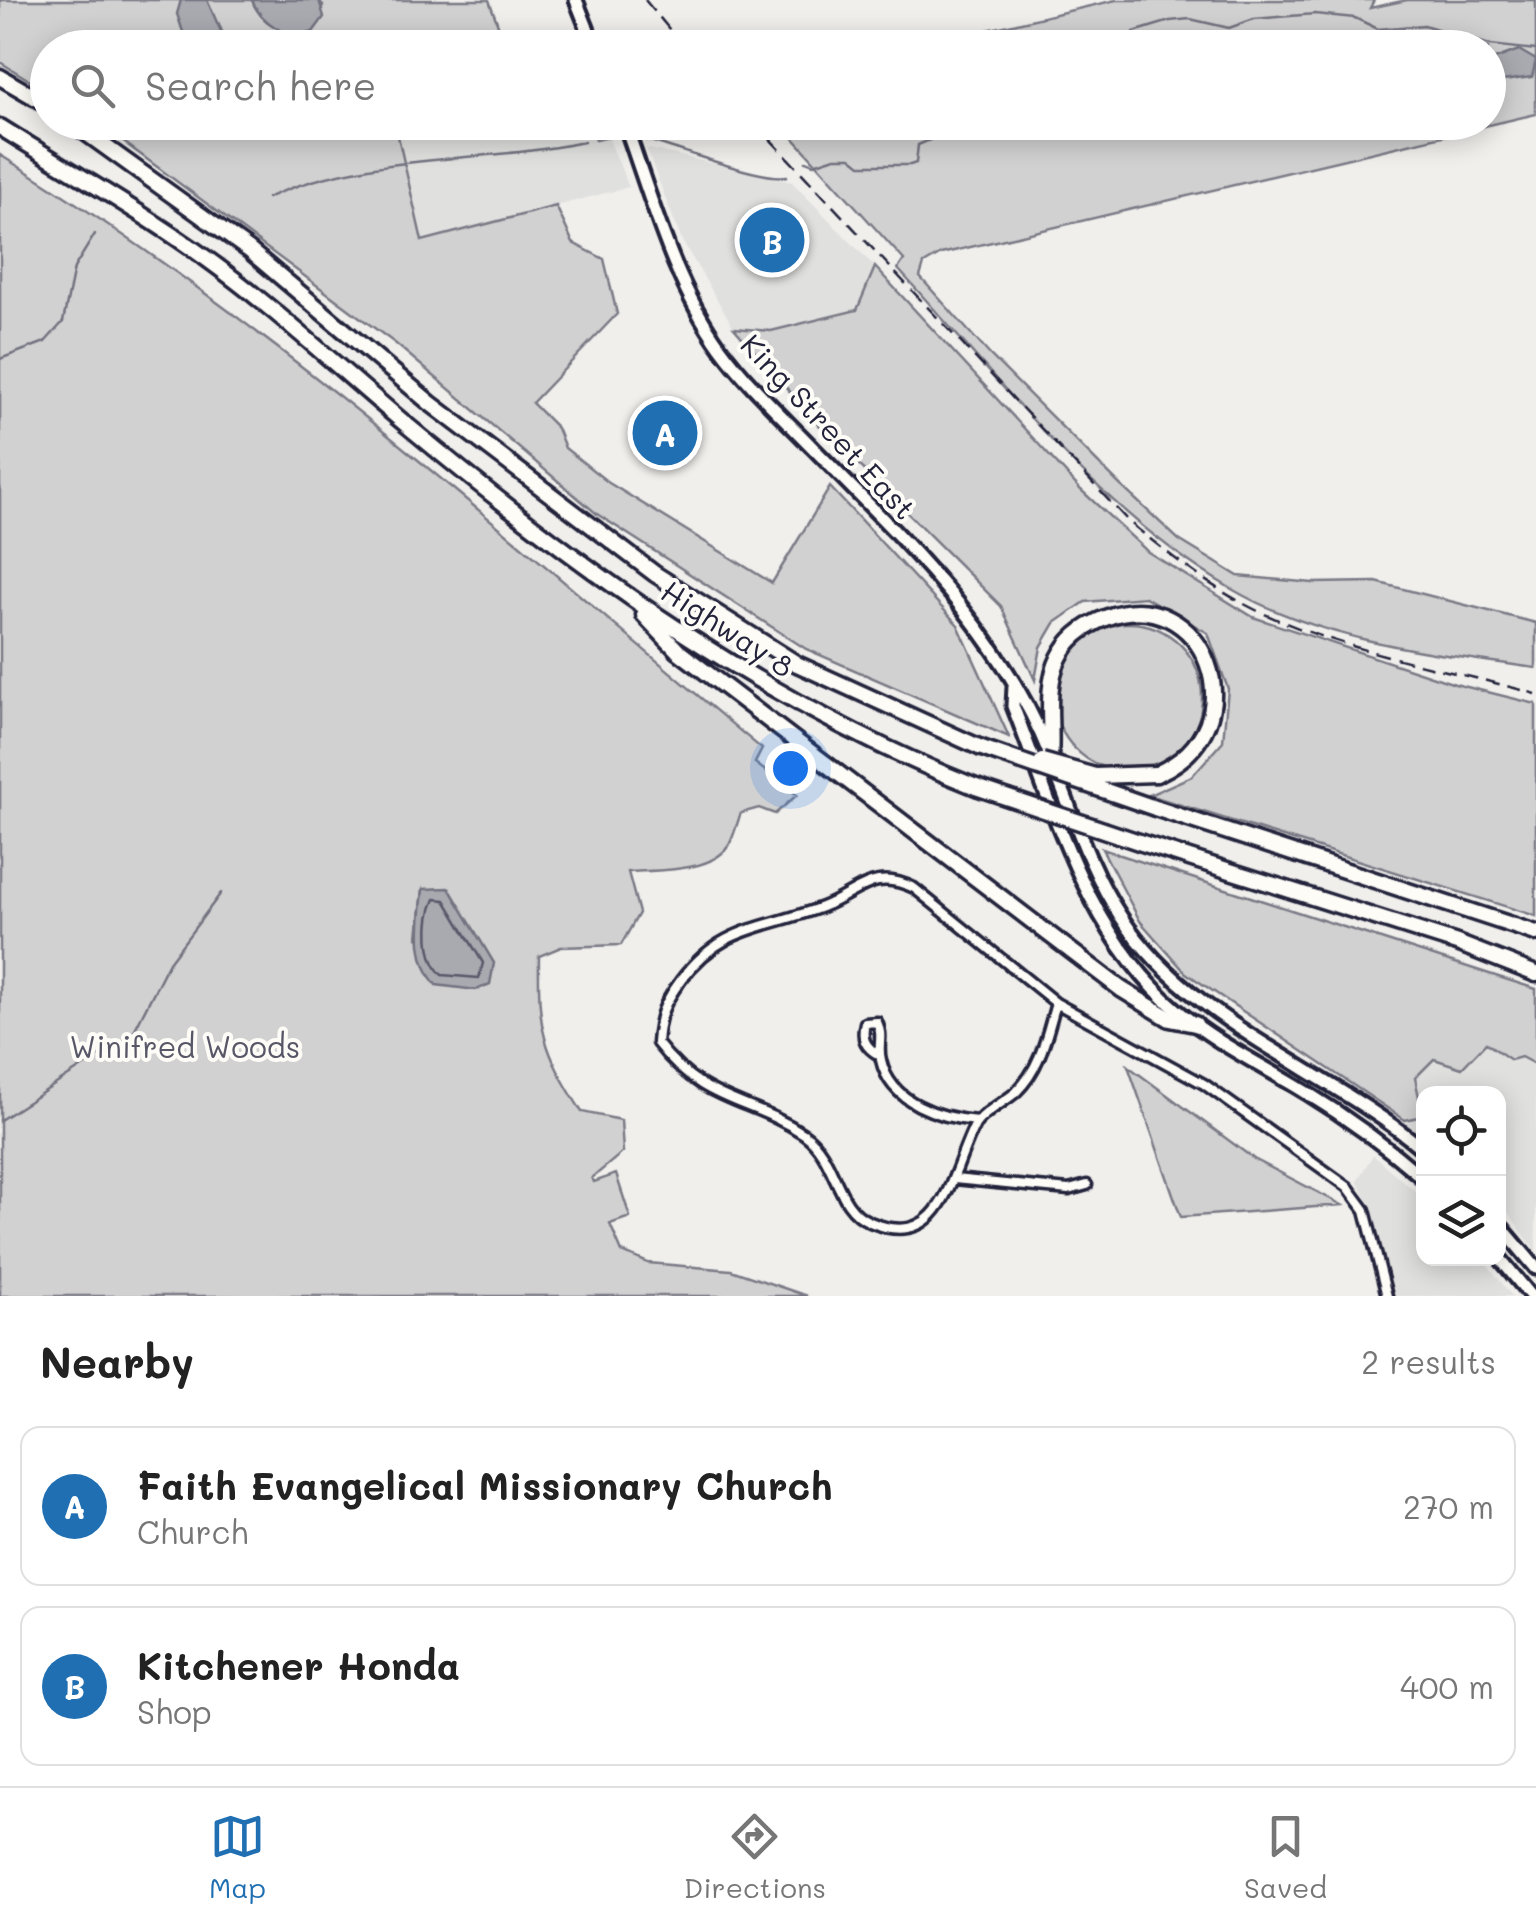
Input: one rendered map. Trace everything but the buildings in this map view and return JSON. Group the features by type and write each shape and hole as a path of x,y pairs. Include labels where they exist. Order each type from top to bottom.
{"highway":[{"path":"0,78 30,95"},
{"name":"Highway 8","path":"0,126 233,278 412,430 626,596 830,723 976,787 1457,944 1536,974"},
{"name":"Highway 8","path":"97,140 248,250 430,403 655,574 797,664 978,748 1536,933"},
{"path":"626,596 678,651 1062,946 1170,1020 1195,1024"},
{"path":"978,748 1001,748 1095,776 1156,774 1185,759 1207,731 1214,683 1196,642 1173,623 1142,613 1112,615 1088,626 1060,656 1051,688 1050,756"}],"main road":[{"path":"576,0 587,30"},
{"name":"King Street East","path":"631,140 686,284 717,342 756,390 962,603 1014,686 1028,701 1106,892 1159,964 1218,1012 1340,1088 1416,1144"},
{"name":"King Street East","path":"1014,686 1014,706 1093,903 1137,970 1195,1024 1347,1118 1421,1176"},
{"path":"1506,1232 1536,1268"},
{"path":"1506,1266 1531,1296"}],"street":[{"path":"1056,1002 1040,1059 1021,1087 977,1121 954,1178 934,1214 918,1226 899,1231 867,1222 849,1207 823,1148 799,1131 732,1103 680,1072 658,1043 659,1010 715,942 742,929 824,906 876,880 892,878 914,888 1056,1002 1204,1084 1348,1187 1366,1210 1387,1296"},
{"path":"879,1055 885,1076 924,1110 977,1121"},
{"path":"954,1178 1069,1190 1087,1185"}],"shaded area":[{"path":"399,140 609,140 629,187 421,241"},
{"path":"646,148 792,182 875,267 857,310 770,331 734,328 682,241"},
{"path":"1494,1027 1536,1059 1536,1251 1506,1210 1506,1086 1416,1086 1416,1131 1401,1118 1411,1075 1433,1054"},
{"path":"1373,1155 1416,1192 1416,1266 1488,1266 1512,1296 1395,1296 1373,1211 1357,1181"}],"green space":[{"path":"0,0 252,0 261,15 284,30 221,30 219,24 214,30 30,30 30,81 0,62"},
{"path":"319,0 489,0 500,30 308,30 323,6"},
{"path":"1116,0 1374,0 1370,8 1407,0 1536,0 1536,114 1506,121 1506,30 987,30"},
{"path":"121,140 399,140 422,241 556,206 573,243 604,259 617,314 532,403 557,428 565,448 609,483 772,583 830,487 958,625 1009,737 806,649 597,514 396,344"},
{"path":"795,140 1426,140 941,254 924,264 920,277 991,356 1179,540 1238,576 1313,583 1376,582 1536,623 1536,668 1378,643 1302,621 1230,588 1137,521 1053,441 898,269 904,260"},
{"name":"Winifred Woods","path":"0,155 102,220 200,290 392,438 762,749 755,763 797,795 775,814 759,808 741,813 729,845 710,861 683,868 628,872 639,913 621,945 561,947 539,956 539,981 545,1038 569,1090 582,1112 621,1120 623,1152 592,1178 594,1182 616,1174 630,1217 610,1224 622,1252 648,1263 731,1270 807,1296 0,1296","holes":["423,889 490,984 418,937"]},
{"path":"875,267 1081,490 1148,552 1253,617 1455,684 1536,704 1536,916 1149,795 1192,776 1223,741 1228,689 1208,633 1145,597 1085,602 1055,623 1041,647 1035,680 1001,606 819,425 734,328 771,331 857,310"},
{"path":"1128,623 1156,629 1180,645 1196,669 1202,697 1196,725 1180,749 1156,765 1128,771 1100,765 1076,749 1060,725 1054,697 1060,669 1076,645 1100,629"},
{"path":"1102,849 1536,989 1536,1065 1521,1057 1511,1060 1486,1043 1462,1068 1434,1059 1415,1078 1416,1118 1405,1120 1186,973 1140,921"},
{"path":"1128,1066 1254,1159 1342,1205 1181,1217"}],"water":[{"path":"181,0 207,0 220,30 182,30 177,14"},
{"path":"252,0 319,0 324,17 314,30 280,30"},
{"path":"1519,50 1536,60 1532,77 1506,81 1506,55"},
{"path":"449,888 494,963 490,984 476,990 436,985 421,952 423,889"}],"waterway":[{"path":"1141,30 1190,19 1229,28 1254,19 1315,14 1355,18 1378,29 1424,25 1440,30"},
{"path":"1506,47 1536,50"},
{"path":"646,140 738,169 787,176"},
{"path":"806,161 814,164 851,157 861,165 910,165 916,163 918,145 930,140"},
{"path":"267,198 305,183 383,166 584,142"},
{"path":"0,359 45,342 63,322 74,268 95,234"},
{"path":"0,1120 132,1035 169,962 221,893"}],"railway":[{"path":"645,0 670,30"},
{"path":"771,140 1129,522 1190,570 1256,610 1323,637 1536,694"}],"place":[{"name":"Kitchener Honda","path":"772,240"},
{"name":"Faith Evangelical Missionary Church","path":"665,433"}]}
